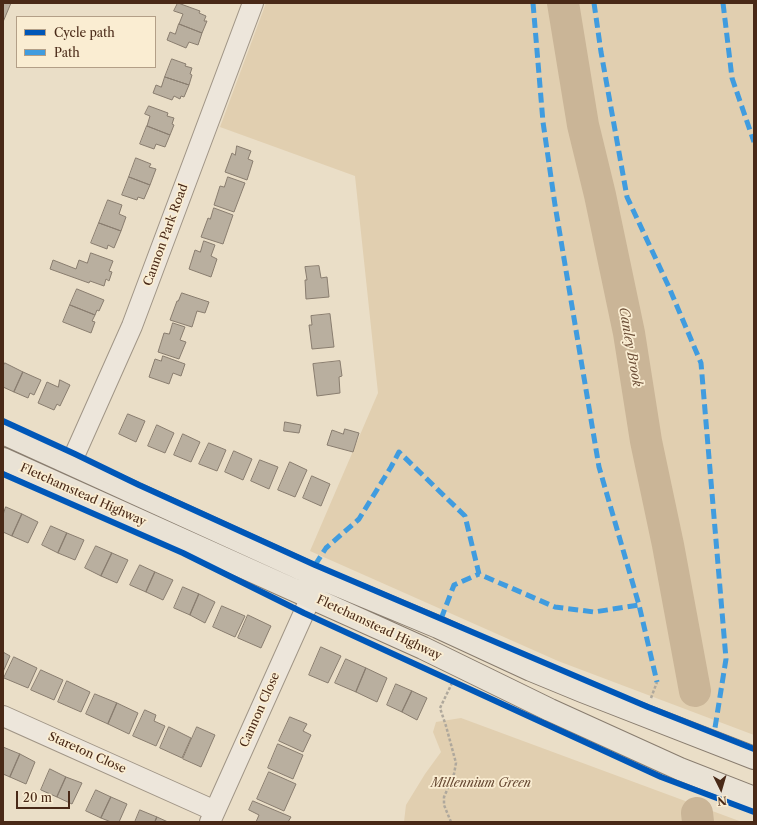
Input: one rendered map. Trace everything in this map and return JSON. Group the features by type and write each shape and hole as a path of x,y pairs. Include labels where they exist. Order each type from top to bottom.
{"highway":[{"name":"Fletchamstead Highway","path":"3,433 323,579 438,627 531,670 754,758"},
{"name":"Fletchamstead Highway","path":"3,459 423,648 550,710 680,769 754,798"}],"street":[{"name":"Cannon Park Road","path":"71,463 132,326 253,3"},
{"name":"Cannon Close","path":"212,816 311,597"},
{"name":"Stareton Close","path":"3,716 212,816"}],"path":[{"path":"446,677 460,684"},
{"path":"451,822 444,805 444,797 454,774 456,763 440,708 453,680"}],"green space":[{"path":"266,3 754,3 754,735 558,661 310,551 378,393 355,176 220,127"},
{"name":"Millennium Green","path":"461,718 742,822 404,822 406,805 425,774 441,752 433,732 436,722"}],"building":[{"path":"3,3 11,3 3,22"},
{"path":"178,3 200,11 199,13 206,16 204,21 207,21 202,33 179,24 183,14 174,11"},
{"path":"179,24 202,33 198,45 189,42 186,48 167,40 170,32 175,34"},
{"path":"172,59 192,68 190,74 192,75 189,85 165,77"},
{"path":"165,77 189,85 184,97 181,96 180,99 174,96 172,100 153,93 156,85 161,87"},
{"path":"149,106 168,113 167,116 174,118 172,124 174,125 170,135 147,126 150,116 145,114"},
{"path":"147,126 170,135 165,147 156,144 154,149 140,144"},
{"path":"237,146 251,151 248,159 253,161 247,180 225,172 232,153 235,155"},
{"path":"136,158 151,164 149,167 156,169 150,185 129,177"},
{"path":"129,177 150,185 144,199 138,197 137,200 122,195"},
{"path":"228,177 245,183 234,212 214,205 220,186 224,187"},
{"path":"108,200 122,205 119,214 126,217 121,231 99,223"},
{"path":"214,208 233,215 223,244 201,237 208,218 210,219"},
{"path":"99,223 121,231 114,248 108,245 107,249 91,243"},
{"path":"204,241 215,245 211,256 217,259 211,277 189,269 195,250 200,252"},
{"path":"91,253 113,261 109,271 112,272 109,281 106,279 104,286 90,281 89,283 50,269 53,260 76,269 79,260 87,263"},
{"path":"319,266 321,278 327,277 329,297 306,299 305,280 307,280 305,267"},
{"path":"77,289 104,300 99,311 97,310 95,315 70,305"},
{"path":"182,293 209,302 205,313 197,311 192,327 170,320 177,301"},
{"path":"70,305 95,315 92,321 95,322 91,333 63,322"},
{"path":"330,314 334,347 312,349 309,325 312,325 311,316"},
{"path":"173,323 185,327 180,340 186,342 179,359 158,352 164,333 169,334"},
{"path":"163,356 185,364 181,376 173,373 169,384 149,377 155,359 161,361"},
{"path":"340,361 342,376 339,377 340,393 317,396 313,364"},
{"path":"5,363 23,372 14,392 3,387 3,367"},
{"path":"23,372 41,380 34,395 30,393 28,398 14,392"},
{"path":"60,380 70,385 60,406 57,404 54,410 38,403 47,382 58,387"},
{"path":"128,414 145,421 136,442 119,434"},
{"path":"285,422 301,425 299,433 284,431"},
{"path":"157,425 174,433 165,453 148,446"},
{"path":"345,429 359,433 353,452 327,445 332,430 343,434"},
{"path":"183,434 200,442 191,462 174,455"},
{"path":"209,443 226,450 217,471 199,464"},
{"path":"234,451 252,459 243,480 225,472"},
{"path":"260,460 278,467 269,489 251,481"},
{"path":"290,462 307,470 295,497 278,490"},
{"path":"312,476 330,484 321,506 303,498"},
{"path":"6,507 22,514 12,536 3,532 3,515"},
{"path":"22,514 38,522 28,543 12,536"},
{"path":"51,526 67,533 58,553 42,545"},
{"path":"67,533 84,540 75,560 58,553"},
{"path":"96,546 112,553 101,576 85,568"},
{"path":"112,553 128,560 117,583 101,576"},
{"path":"140,565 155,572 146,592 130,585"},
{"path":"155,572 173,580 163,600 146,592"},
{"path":"183,587 199,594 190,615 174,608"},
{"path":"199,594 215,602 205,623 190,615"},
{"path":"222,606 245,616 235,637 213,627"},
{"path":"248,615 271,626 261,648 238,638"},
{"path":"321,647 341,656 328,683 309,675"},
{"path":"3,652 10,656 3,672"},
{"path":"14,657 37,668 28,688 4,678"},
{"path":"346,659 366,668 356,692 335,683"},
{"path":"366,668 387,678 377,702 356,692"},
{"path":"41,670 63,680 54,700 31,690"},
{"path":"67,681 90,692 81,712 58,702"},
{"path":"396,684 412,691 402,712 387,705"},
{"path":"412,691 427,698 417,720 402,712"},
{"path":"95,694 117,703 108,724 86,714"},
{"path":"117,703 138,713 129,734 108,724"},
{"path":"145,710 156,715 154,721 165,726 156,746 133,736"},
{"path":"290,717 307,724 303,731 311,735 303,752 279,741"},
{"path":"169,727 191,738 182,758 160,748"},
{"path":"197,727 215,735 201,767 183,759"},
{"path":"278,744 303,755 293,779 268,768"},
{"path":"3,747 20,754 10,777 3,774"},
{"path":"20,754 35,762 26,784 10,777"},
{"path":"50,769 66,777 57,797 41,790"},
{"path":"269,772 296,784 284,811 257,799"},
{"path":"66,777 82,783 72,804 57,797"},
{"path":"96,790 111,797 101,818 86,811"},
{"path":"111,797 127,804 119,822 111,822 101,818"},
{"path":"253,801 291,817 288,822 256,822 259,815 249,810"},
{"path":"140,810 157,817 155,822 135,822"},
{"path":"157,817 168,822 155,822"}],"waterway":[{"name":"Canley Brook","path":"563,3 583,125 600,195 629,333 646,441 668,545 695,691"},
{"name":"Canley Brook","path":"697,813 698,822"}],"marked path":[{"path":"533,3 543,122 555,205 599,467 639,605 657,682"},
{"path":"594,3 601,52 627,197 668,285 701,363 726,659 714,734"},
{"path":"723,3 732,78 754,142"},
{"path":"315,565 326,548 359,519 399,452 465,516 479,574 555,607 594,612 639,605"},
{"path":"441,619 454,585 479,574"}],"cycle path":[{"path":"3,421 315,565 648,707 754,749"},
{"path":"3,474 183,553 304,613 661,777 754,812"}]}
